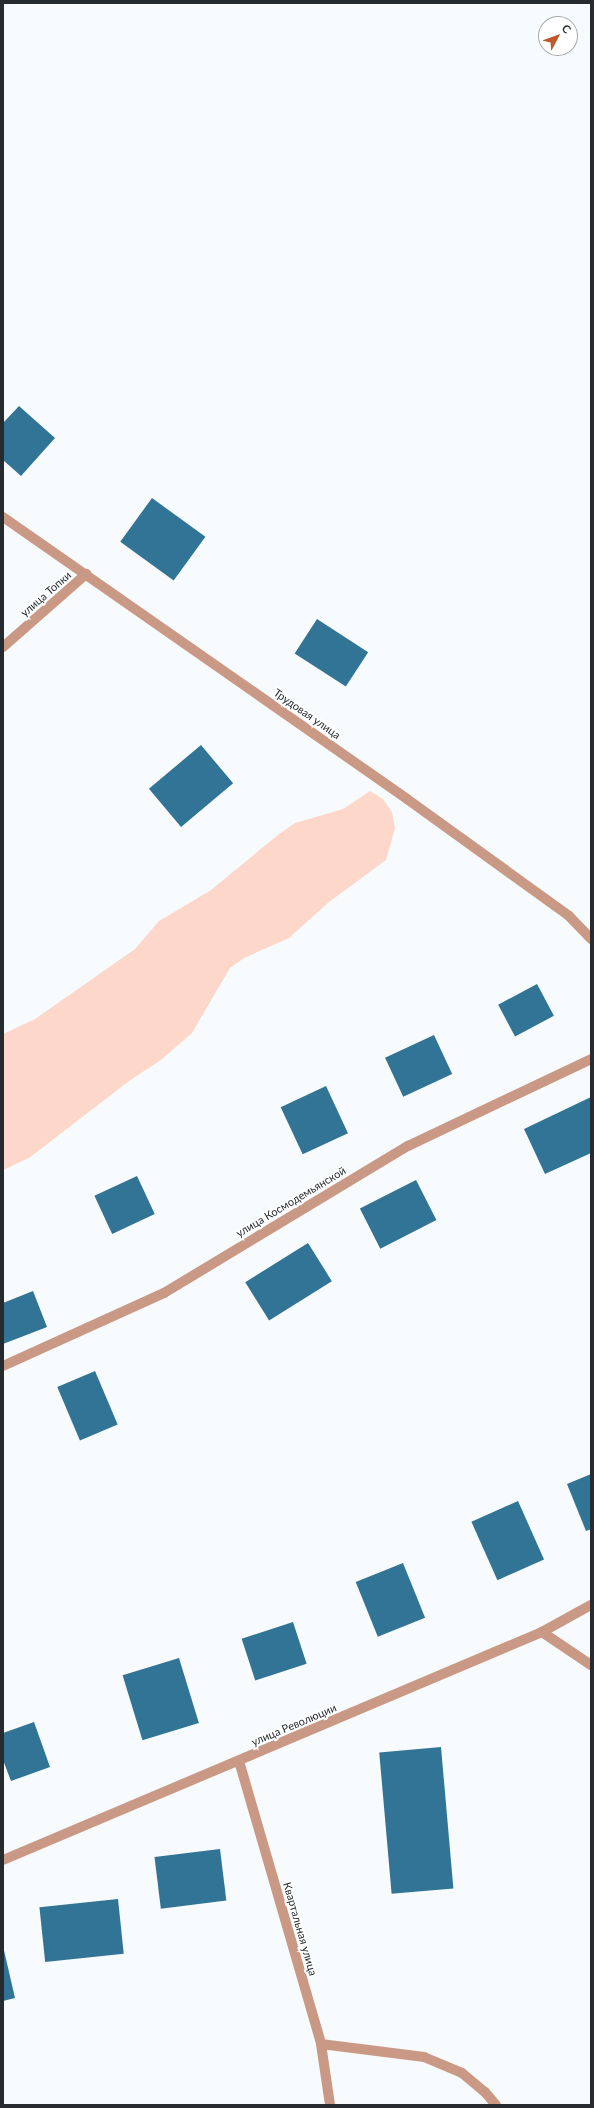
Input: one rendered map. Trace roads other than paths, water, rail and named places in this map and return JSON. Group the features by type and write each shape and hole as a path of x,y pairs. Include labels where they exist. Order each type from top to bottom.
{"street":[{"name":"Трудовая улица","path":"3,516 569,916 591,939"},
{"name":"улица Топки","path":"3,647 86,574"},
{"name":"улица Космодемьянской","path":"3,1366 164,1293 408,1146 591,1060"},
{"name":"улица Революции","path":"3,1860 542,1632 591,1605"},
{"path":"542,1632 591,1665"},
{"name":"Квартальная улица","path":"239,1761 321,2044 330,2105"},
{"path":"321,2044 424,2056 462,2073 485,2092 496,2105"}]}
